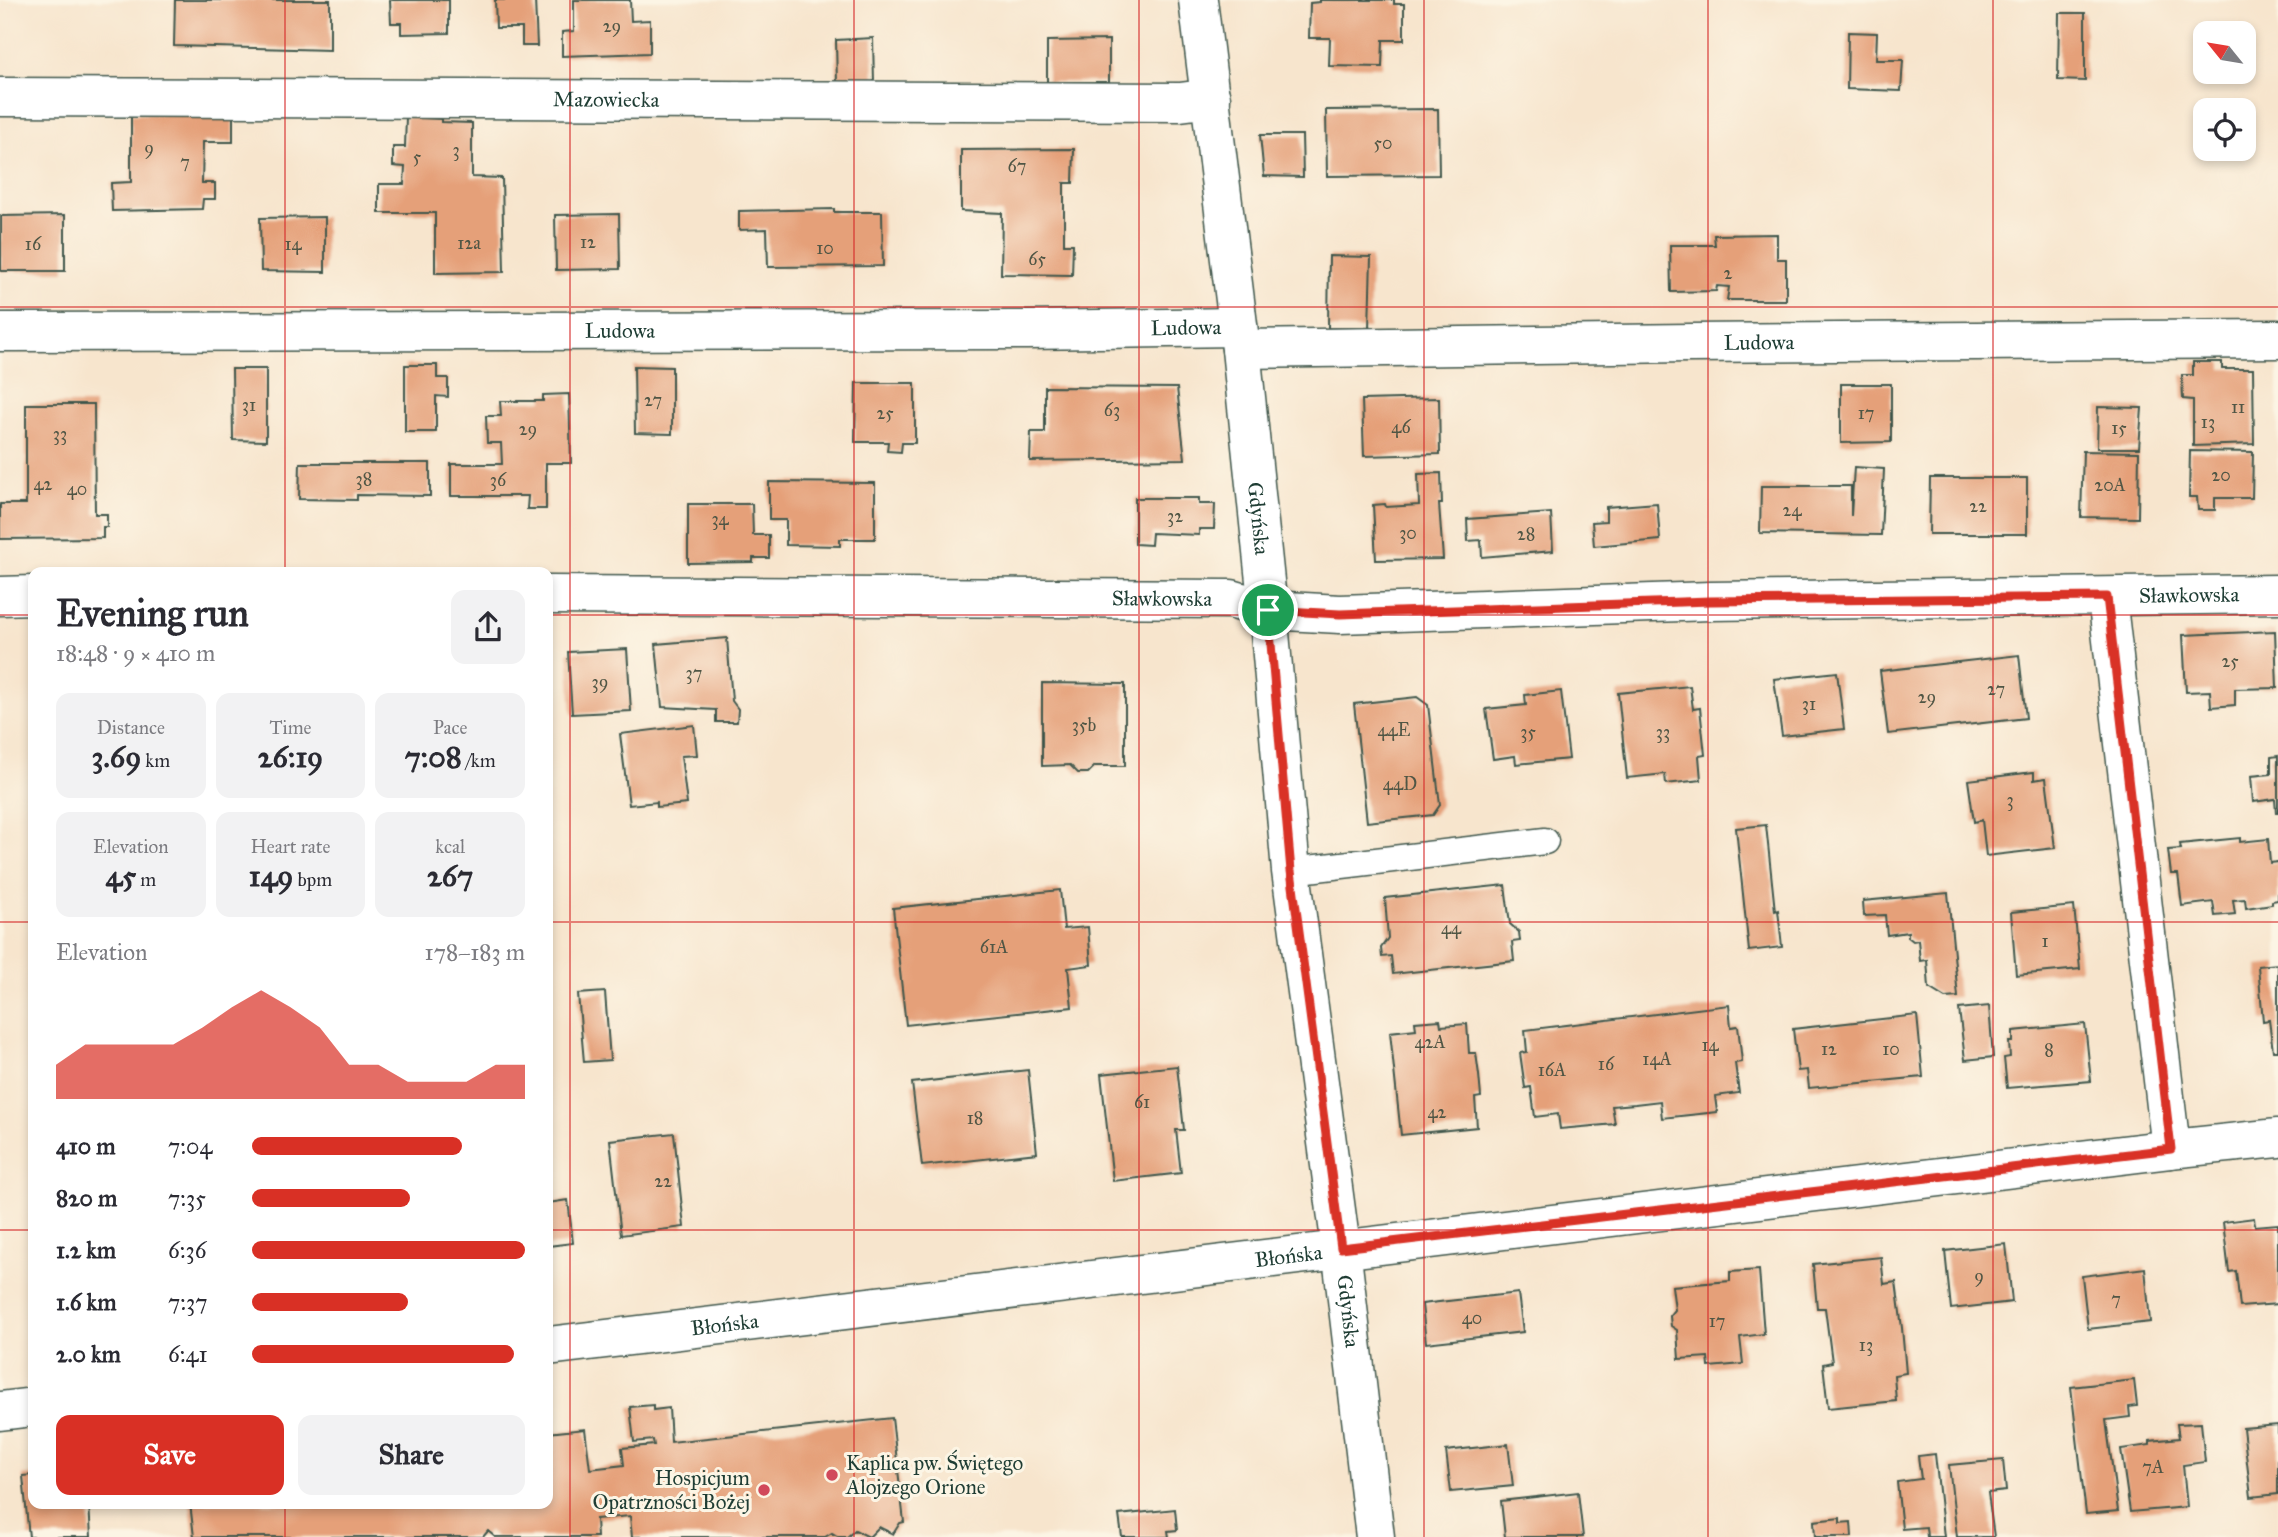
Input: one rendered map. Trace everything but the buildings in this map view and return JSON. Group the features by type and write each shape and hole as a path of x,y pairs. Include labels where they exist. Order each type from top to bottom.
{"street":[{"name":"Gdyńska","path":"1198,0 1240,338 1291,871 1341,1248 1375,1537"},
{"name":"Mazowiecka","path":"0,97 1166,102 1211,98"},
{"name":"Ludowa","path":"0,332 999,330 1240,338 1704,343 2278,340"},
{"name":"Sławkowska","path":"553,595 1231,599 1268,610 1340,614 1710,601 2278,594"},
{"path":"0,596 28,595"},
{"path":"2107,597 2171,1149"},
{"name":"Błońska","path":"553,1345 1341,1248 2278,1138"},
{"path":"0,1411 28,1408"}],"lane":[{"path":"1291,871 1545,841"}],"place":[{"name":"Kaplica pw. Świętego Alojzego Orione","path":"832,1475"},
{"name":"Hospicjum Opatrzności Bożej","path":"764,1490"}],"route":[{"path":"2107,597 2171,1149 1341,1248 1291,871 1268,610 1340,614 1710,601 2107,597"}]}
